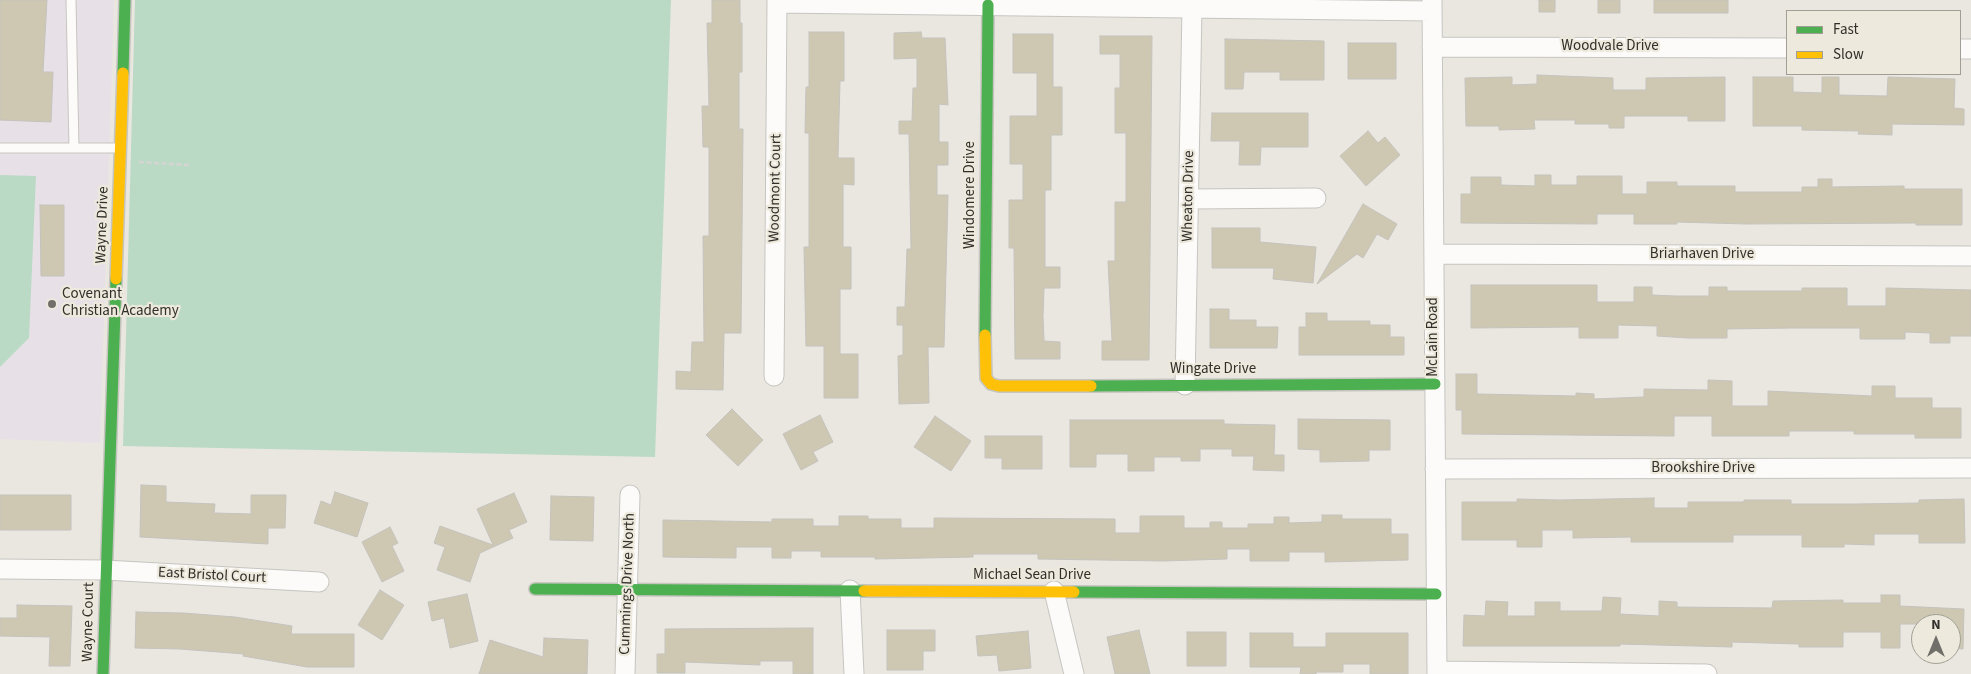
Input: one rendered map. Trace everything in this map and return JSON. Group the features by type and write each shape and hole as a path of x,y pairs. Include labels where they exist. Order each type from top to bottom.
{"street":[{"name":"Wayne Drive","path":"105,570 125,0"},
{"path":"777,1 1192,7 1432,6"},
{"name":"Woodmont Court","path":"774,376 777,1"},
{"name":"Windomere Drive","path":"988,5 985,362 986,378 991,384"},
{"name":"McLain Road","path":"1432,6 1437,672"},
{"name":"Wheaton Drive","path":"1185,385 1192,7"},
{"name":"Woodvale Drive","path":"1432,47 1786,48"},
{"path":"1189,199 1316,198"},
{"name":"Briarhaven Drive","path":"1434,254 1971,256"},
{"name":"Wingate Drive","path":"991,384 998,386 1434,384"},
{"name":"Brookshire Drive","path":"1435,469 1971,468"},
{"name":"Cummings Drive North","path":"625,674 630,494"},
{"name":"East Bristol Court","path":"0,569 105,570 319,582"},
{"name":"Wayne Court","path":"103,674 105,570"},
{"name":"Michael Sean Drive","path":"535,589 1436,594"},
{"path":"850,590 854,674"},
{"path":"1054,591 1074,674"},
{"path":"1437,672 1707,674"}],"lane":[{"path":"71,0 74,148"},
{"path":"0,148 120,148"}],"path":[{"path":"120,161 190,165"}],"shaded area":[{"name":"Covenant Christian Academy","path":"0,0 114,0 100,443 0,439"}],"green space":[{"path":"135,0 671,0 655,457 123,446"},
{"path":"0,175 36,176 29,338 0,367"}],"building":[{"path":"0,0 47,0 43,72 53,72 51,122 0,120"},
{"path":"712,0 740,0 742,72 739,72 739,129 743,129 741,333 724,333 723,390 676,389 676,371 691,372 692,342 704,342 703,236 709,236 709,147 703,147 702,106 709,106 707,23 712,23"},
{"path":"1539,0 1555,0 1555,12 1539,12"},
{"path":"1598,0 1620,0 1620,13 1598,13"},
{"path":"1654,0 1728,0 1728,13 1654,13"},
{"path":"809,32 844,32 844,81 840,81 838,158 854,158 854,185 843,184 843,247 851,247 851,289 840,289 840,354 858,354 858,398 824,398 824,346 806,346 804,247 809,247 809,133 805,133 806,87 809,87"},
{"path":"921,32 922,38 945,38 948,105 939,104 939,142 948,142 948,165 937,165 937,195 948,195 944,347 928,347 929,403 899,404 898,356 903,355 903,325 897,325 897,307 905,307 907,249 911,249 909,134 899,134 899,121 912,121 913,88 917,88 917,58 894,59 894,33"},
{"path":"1013,34 1053,34 1053,87 1062,87 1062,135 1051,135 1051,190 1045,190 1045,267 1060,267 1060,288 1044,288 1043,316 1044,341 1060,342 1060,359 1015,359 1014,248 1009,248 1009,200 1023,200 1023,164 1010,164 1010,116 1037,116 1037,73 1013,73"},
{"path":"1100,36 1152,36 1149,360 1102,360 1102,341 1112,341 1108,261 1115,261 1115,202 1126,202 1126,133 1115,133 1115,88 1120,88 1120,54 1100,54"},
{"path":"1225,39 1324,41 1324,80 1280,80 1280,72 1244,72 1243,89 1225,89"},
{"path":"1348,43 1396,43 1396,79 1348,79"},
{"path":"1537,75 1613,78 1613,90 1646,90 1646,78 1725,77 1725,121 1688,121 1688,116 1624,116 1624,128 1609,128 1609,124 1575,124 1575,120 1534,120 1535,129 1499,130 1499,126 1466,126 1465,78 1512,77 1512,85 1537,84"},
{"path":"1753,77 1793,77 1793,92 1822,93 1822,77 1839,77 1839,95 1887,96 1888,77 1955,79 1954,108 1964,109 1964,125 1892,124 1892,135 1858,134 1859,131 1802,130 1802,126 1753,126"},
{"path":"1212,113 1308,113 1308,147 1261,147 1260,165 1239,165 1240,141 1211,141"},
{"path":"1368,131 1378,143 1385,137 1400,155 1366,186 1340,156"},
{"path":"1535,175 1551,175 1551,185 1577,185 1577,176 1622,176 1622,194 1647,194 1647,182 1677,182 1677,186 1735,186 1735,192 1802,192 1802,187 1818,187 1818,179 1832,179 1832,187 1904,186 1904,189 1962,189 1962,225 1916,225 1916,223 1746,224 1677,222 1677,224 1634,224 1634,214 1597,214 1597,224 1461,223 1461,194 1471,194 1471,177 1501,177 1501,185 1535,186"},
{"path":"1363,204 1397,224 1388,240 1377,234 1363,258 1357,254 1317,284"},
{"path":"40,205 64,205 64,276 41,276"},
{"path":"1212,228 1260,228 1260,242 1316,247 1313,283 1273,279 1274,268 1212,268"},
{"path":"1471,285 1597,285 1597,302 1634,302 1634,287 1652,287 1652,295 1675,296 1709,296 1709,287 1727,287 1727,291 1802,291 1802,288 1847,288 1847,306 1886,306 1886,288 1971,290 1971,336 1950,336 1950,343 1930,343 1930,333 1905,332 1905,339 1860,339 1860,328 1792,328 1727,329 1727,338 1688,338 1657,336 1657,326 1618,325 1618,338 1579,338 1579,327 1471,328"},
{"path":"1210,309 1229,309 1229,320 1256,320 1256,327 1278,327 1277,348 1210,348"},
{"path":"1306,313 1327,313 1327,321 1370,321 1370,325 1390,325 1390,337 1404,337 1404,355 1299,355 1299,327 1306,327"},
{"path":"1456,374 1477,374 1477,394 1576,396 1576,393 1594,394 1594,399 1644,397 1644,389 1708,390 1708,380 1732,381 1732,406 1768,406 1768,391 1872,396 1872,386 1895,386 1895,398 1932,398 1932,408 1961,408 1961,438 1915,438 1915,434 1854,434 1854,431 1789,431 1789,436 1712,436 1712,416 1674,416 1674,436 1462,434 1462,410 1456,410"},
{"path":"732,409 763,440 738,466 706,435"},
{"path":"820,415 833,442 813,452 818,461 801,470 783,434"},
{"path":"935,416 971,441 951,471 914,447"},
{"path":"1298,419 1390,420 1390,450 1369,450 1369,461 1320,462 1320,450 1298,449"},
{"path":"1070,420 1224,420 1224,424 1275,425 1274,455 1284,455 1284,471 1253,470 1254,456 1232,456 1232,449 1200,449 1200,461 1181,461 1181,457 1154,457 1154,471 1128,471 1128,454 1096,454 1096,467 1070,467"},
{"path":"985,436 1042,436 1042,469 1002,469 1002,458 985,458"},
{"path":"141,485 166,486 166,502 215,504 214,513 251,514 251,495 286,495 285,528 268,528 268,544 140,537"},
{"path":"335,492 368,503 357,537 314,523 321,501 331,505"},
{"path":"514,493 527,522 509,530 513,538 480,553 470,582 437,570 445,547 434,543 440,526 493,545 477,509"},
{"path":"0,495 71,495 71,530 0,530"},
{"path":"551,496 594,497 593,541 550,540"},
{"path":"1654,498 1654,508 1688,508 1688,502 1744,502 1744,500 1791,500 1791,504 1856,504 1919,503 1919,500 1964,499 1965,543 1919,543 1919,534 1874,534 1874,545 1844,544 1844,547 1802,547 1802,535 1733,535 1733,542 1631,542 1631,537 1573,538 1573,530 1542,530 1542,547 1517,547 1517,540 1462,540 1462,502 1517,502 1517,499"},
{"path":"1322,515 1342,515 1342,519 1391,519 1391,534 1408,534 1408,560 1325,562 1325,552 1289,552 1289,561 1250,561 1250,549 1227,549 1227,559 1163,561 1038,559 1038,554 973,554 973,557 875,559 875,557 821,557 821,551 791,551 791,558 772,558 772,547 736,547 736,558 663,557 663,520 772,522 772,519 813,519 813,526 839,526 839,516 868,516 868,519 901,519 901,528 934,528 934,518 1115,519 1115,533 1140,533 1140,516 1184,516 1184,528 1210,528 1210,522 1222,522 1222,528 1248,528 1248,524 1274,524 1274,517 1289,517 1289,523 1322,522"},
{"path":"390,527 398,543 392,546 404,571 382,582 362,542"},
{"path":"380,590 404,605 382,640 358,625"},
{"path":"467,594 478,641 450,648 444,618 432,621 428,602"},
{"path":"1881,595 1900,595 1900,606 1964,609 1963,649 1961,649 1961,614 1911,614 1911,624 1900,624 1900,648 1881,648 1881,632 1843,632 1843,647 1799,647 1799,644 1732,642 1732,647 1620,644 1620,646 1463,646 1464,615 1485,616 1486,601 1508,602 1507,616 1535,616 1535,602 1560,602 1560,611 1602,611 1603,597 1621,598 1620,614 1659,616 1659,601 1677,602 1677,607 1772,608 1773,601 1843,600 1843,603 1881,603"},
{"path":"17,605 72,606 70,666 49,666 50,637 0,636 0,618 17,618"},
{"path":"136,612 235,617 292,626 291,634 354,634 354,667 307,667 243,656 244,654 135,648"},
{"path":"813,628 813,674 793,674 793,661 760,661 760,665 685,662 685,673 657,673 657,654 665,654 665,629"},
{"path":"887,630 935,630 935,651 923,651 923,670 887,670"},
{"path":"1139,630 1150,674 1115,674 1107,637"},
{"path":"1028,631 1031,668 999,671 997,655 978,656 976,636"},
{"path":"1187,632 1226,632 1226,666 1187,666"},
{"path":"1250,633 1293,633 1293,647 1326,647 1326,633 1408,633 1408,674 1370,674 1370,664 1343,664 1343,672 1316,672 1316,674 1300,674 1301,667 1250,667"},
{"path":"544,638 588,640 587,674 479,674 490,640 543,657"}],"traffic: fast":[{"path":"123,73 125,0"},
{"path":"985,335 988,5"},
{"path":"103,674 116,279"},
{"path":"1091,386 1435,384"},
{"path":"535,589 864,591"},
{"path":"1074,592 1436,594"}],"traffic: slow":[{"path":"116,279 123,73"},
{"path":"985,335 986,378 991,384 999,386 1091,386"},
{"path":"864,591 1074,592"}],"place":[{"name":"Covenant Christian Academy","path":"52,304"}]}
